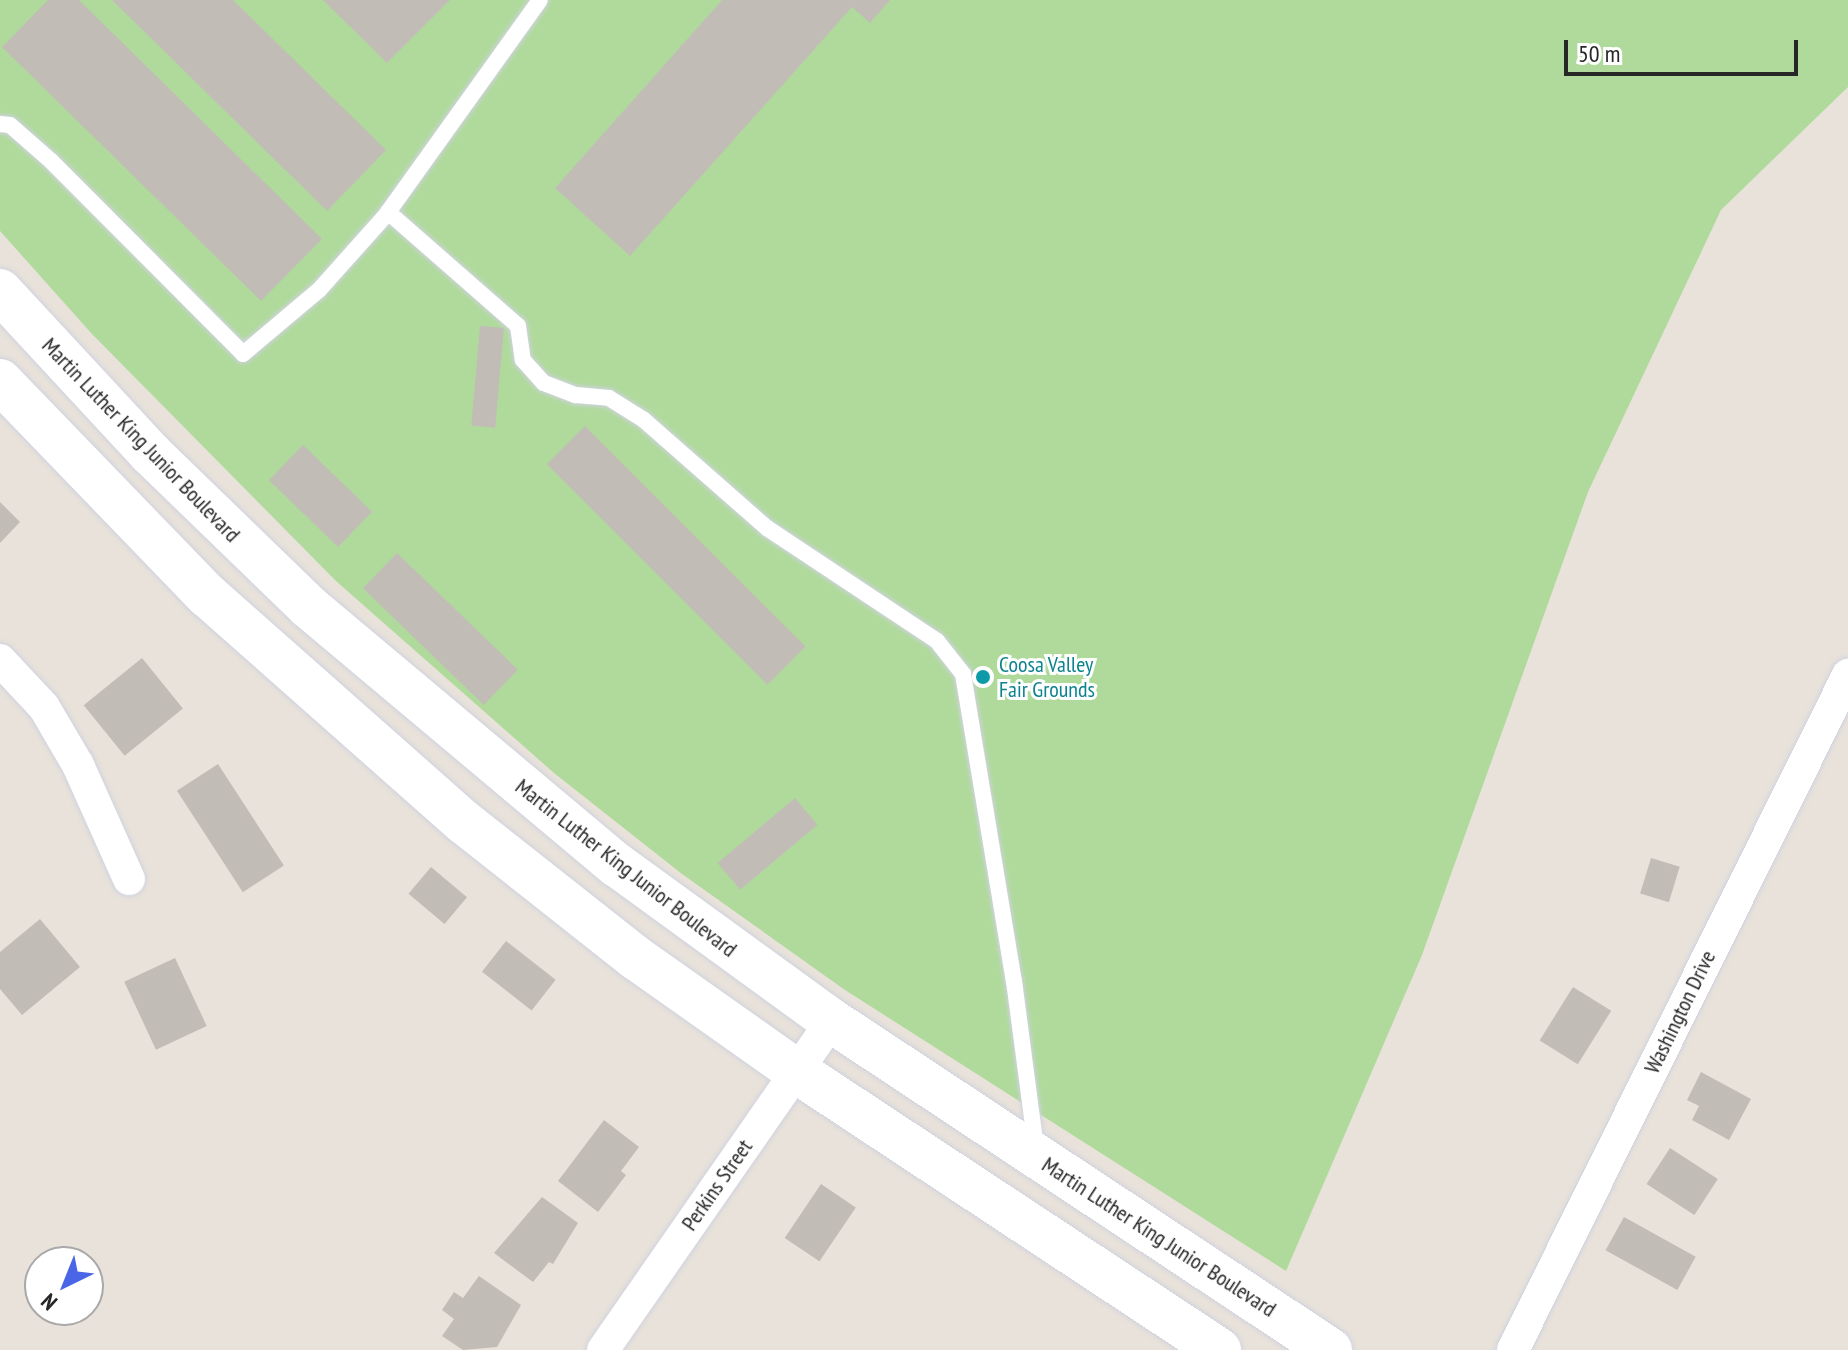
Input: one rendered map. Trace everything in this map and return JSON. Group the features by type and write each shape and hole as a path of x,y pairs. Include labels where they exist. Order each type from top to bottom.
{"main road":[{"name":"Martin Luther King Junior Boulevard","path":"0,291 150,453 387,675 617,865 832,1021 1330,1350"},
{"path":"0,381 187,575 372,746 636,958 796,1071 1219,1350"}],"street":[{"path":"0,660 44,707 78,765 129,879"},
{"name":"Washington Drive","path":"1513,1350 1848,675"},
{"name":"Perkins Street","path":"603,1350 832,1021"}],"lane":[{"path":"0,124 10,125 51,161 243,354 319,290 388,212 540,0"},
{"path":"388,212 518,326 523,360 544,383 576,395 609,398 644,420 767,528 937,641 963,674 1014,981 1037,1156"}],"green space":[{"name":"Coosa Valley Fair Grounds","path":"0,0 1848,0 1848,87 1721,210 1588,492 1422,955 1286,1271 845,990 682,874 554,773 336,581 92,334 0,231"}],"building":[{"path":"48,0 79,0 322,239 261,301 2,47"},
{"path":"112,0 233,0 386,150 327,211"},
{"path":"323,0 450,0 387,63"},
{"path":"722,0 890,0 870,23 852,7 630,256 555,188"},
{"path":"480,326 504,328 495,428 471,426"},
{"path":"585,426 806,647 767,685 547,464"},
{"path":"303,445 372,512 338,547 269,480"},
{"path":"0,502 20,522 0,543"},
{"path":"397,553 518,670 484,705 363,588"},
{"path":"142,658 183,709 125,756 84,705"},
{"path":"218,764 284,865 243,892 177,791"},
{"path":"795,798 817,825 740,890 718,863"},
{"path":"1651,858 1680,867 1669,902 1640,893"},
{"path":"431,867 467,897 445,924 409,894"},
{"path":"40,919 80,967 22,1015 0,989 0,952"},
{"path":"506,941 556,980 532,1011 482,972"},
{"path":"175,958 207,1026 156,1050 124,982"},
{"path":"1573,987 1611,1011 1578,1064 1540,1040"},
{"path":"1701,1072 1751,1099 1729,1140 1692,1120 1699,1106 1687,1100"},
{"path":"604,1120 639,1147 621,1171 626,1175 598,1212 558,1181"},
{"path":"1670,1148 1718,1179 1694,1215 1647,1184"},
{"path":"821,1184 856,1207 819,1261 785,1238"},
{"path":"542,1197 578,1223 553,1264 549,1262 533,1282 494,1253"},
{"path":"1624,1217 1696,1257 1677,1290 1606,1250"},
{"path":"479,1276 521,1305 497,1347 463,1350 442,1336 454,1319 442,1310 454,1292 463,1298"}],"place":[{"name":"Coosa Valley Fair Grounds","path":"983,677"}]}
